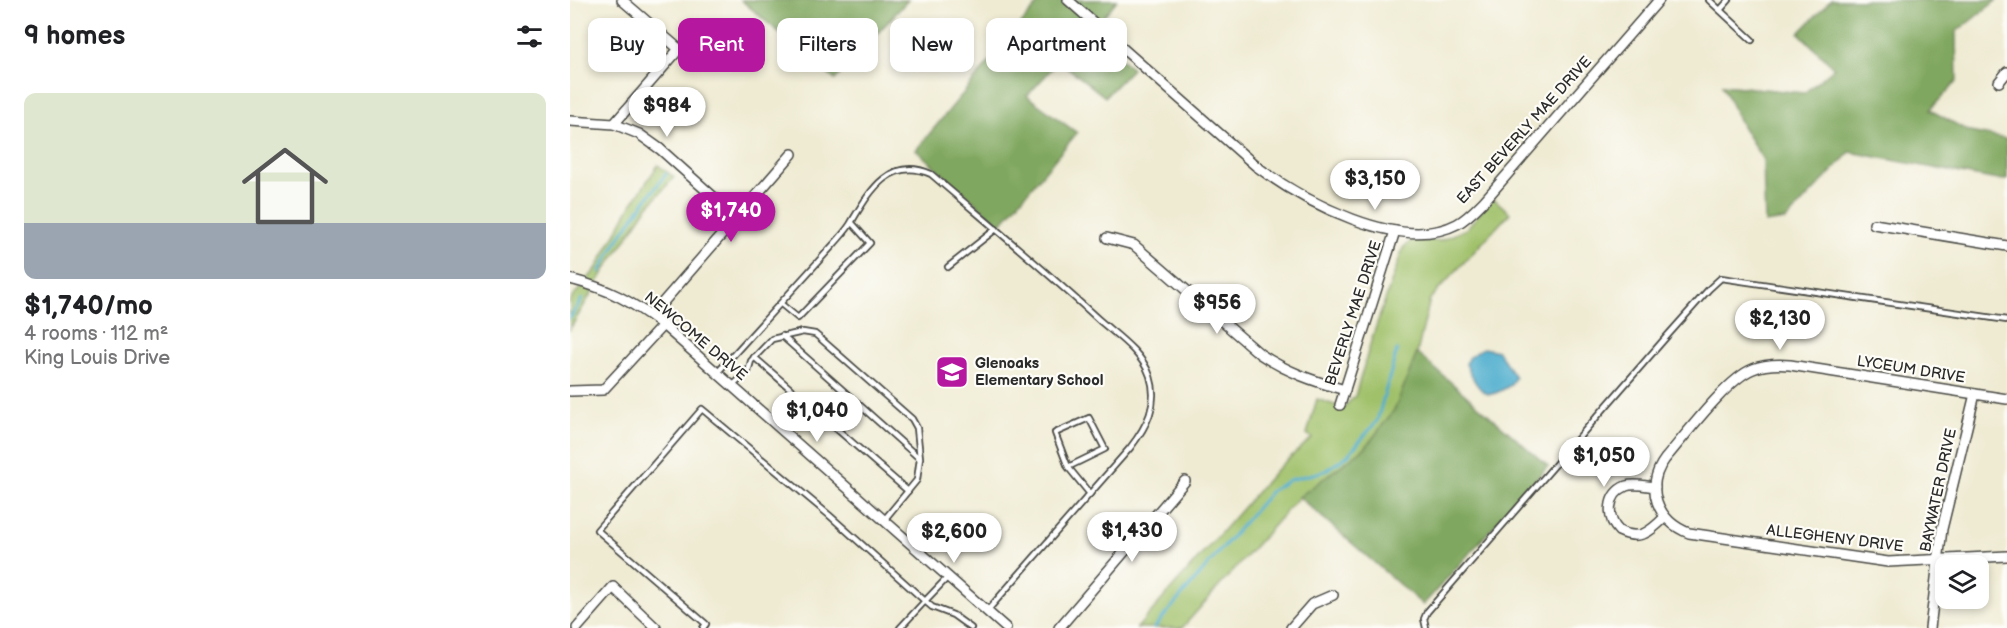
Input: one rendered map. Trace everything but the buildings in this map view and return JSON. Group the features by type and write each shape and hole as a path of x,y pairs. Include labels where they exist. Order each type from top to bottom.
{"street":[{"path":"614,124 679,49 622,0"},
{"name":"EAST BEVERLY MAE DRIVE","path":"1068,0 1272,178 1328,209 1395,231 1425,232 1440,230 1470,215 1659,0"},
{"path":"1999,82 2007,72"},
{"path":"570,121 614,124 651,142 736,217"},
{"path":"651,316 792,154"},
{"path":"1874,224 2007,246"},
{"name":"BEVERLY MAE DRIVE","path":"1340,405 1395,231"},
{"path":"1107,237 1134,245 1260,354 1275,364 1307,380 1345,390"},
{"name":"NEWCOME DRIVE","path":"570,279 611,292 632,302 663,325 1006,628"},
{"path":"570,391 603,390 663,325"},
{"name":"LYCEUM DRIVE","path":"1655,487 1658,469 1665,459 1734,381 1750,370 1763,365 1790,365 2007,399"},
{"name":"BAYWATER DRIVE","path":"1938,555 1975,394"},
{"path":"1059,628 1185,481"},
{"path":"1626,486 1655,487 1662,513 1648,533 1635,536 1619,531 1611,519 1610,508 1619,491 1626,486"},
{"name":"ALLEGHENY DRIVE","path":"1662,513 1680,530 1689,533 1888,562 1935,560"},
{"name":"ALLEGHENY DRIVE","path":"1989,557 2007,556"},
{"name":"BAYWATER DRIVE","path":"1930,628 1935,579"},
{"path":"577,628 613,587 654,627"},
{"path":"1291,628 1312,604 1333,594"}],"lane":[{"path":"1709,0 1752,40"},
{"path":"1720,10 1729,0"},
{"path":"717,373 852,223 860,205 882,180 899,170 915,169 931,174 1058,282 1139,356 1150,377 1153,401 1148,421 1130,448 987,611"},
{"path":"781,304 798,318 870,243 852,223"},
{"path":"948,267 996,229"},
{"path":"1426,628 1424,619 1427,612 1668,335 1721,278 2007,320"},
{"path":"732,386 748,372 751,361 772,339 803,332 815,334 912,419 917,428 920,458 916,480 884,520"},
{"path":"782,336 920,458"},
{"path":"754,357 908,491"},
{"path":"707,627 597,530 702,409 829,515 932,607 953,615 971,628"},
{"path":"1068,467 1105,449 1089,418 1055,434 1068,467 1090,494"},
{"path":"900,628 948,577"}],"green space":[{"path":"741,0 908,0 878,33 878,18 777,18 777,31 765,18"},
{"path":"1041,0 1117,0 1102,18 1026,18"},
{"path":"1831,0 1997,0 1956,32 1957,81 1930,110 1970,132 2007,139 2007,180 1850,152 1786,220 1765,223 1763,160 1742,126 1722,85 1804,93 1834,68 1799,33"},
{"path":"1127,64 1132,69 1105,97 1073,72 1127,72"},
{"path":"986,66 986,72 1049,72 1027,96 1077,133 1000,225 916,150"},
{"path":"826,72 842,72 835,80"},
{"path":"658,165 674,177 646,209 570,329 570,300 596,269 631,205"},
{"path":"1493,198 1510,213 1430,299 1417,353 1395,409 1366,447 1299,497 1182,628 1137,628 1277,469 1312,438 1307,434 1317,399 1343,408 1355,396 1403,248 1413,239 1440,241 1466,229"},
{"path":"1417,353 1548,466 1423,605 1299,497 1366,447 1395,409"}],"water":[{"path":"1483,348 1498,351 1515,377 1511,385 1495,393 1489,394 1482,390 1466,364 1468,358"}],"waterway":[{"path":"600,272 622,233 666,174"},
{"path":"570,318 582,299"},
{"path":"1154,628 1271,491 1289,480 1325,471 1347,456 1377,421 1397,350"}],"place":[{"name":"Glenoaks Elementary School","path":"952,372"}]}
